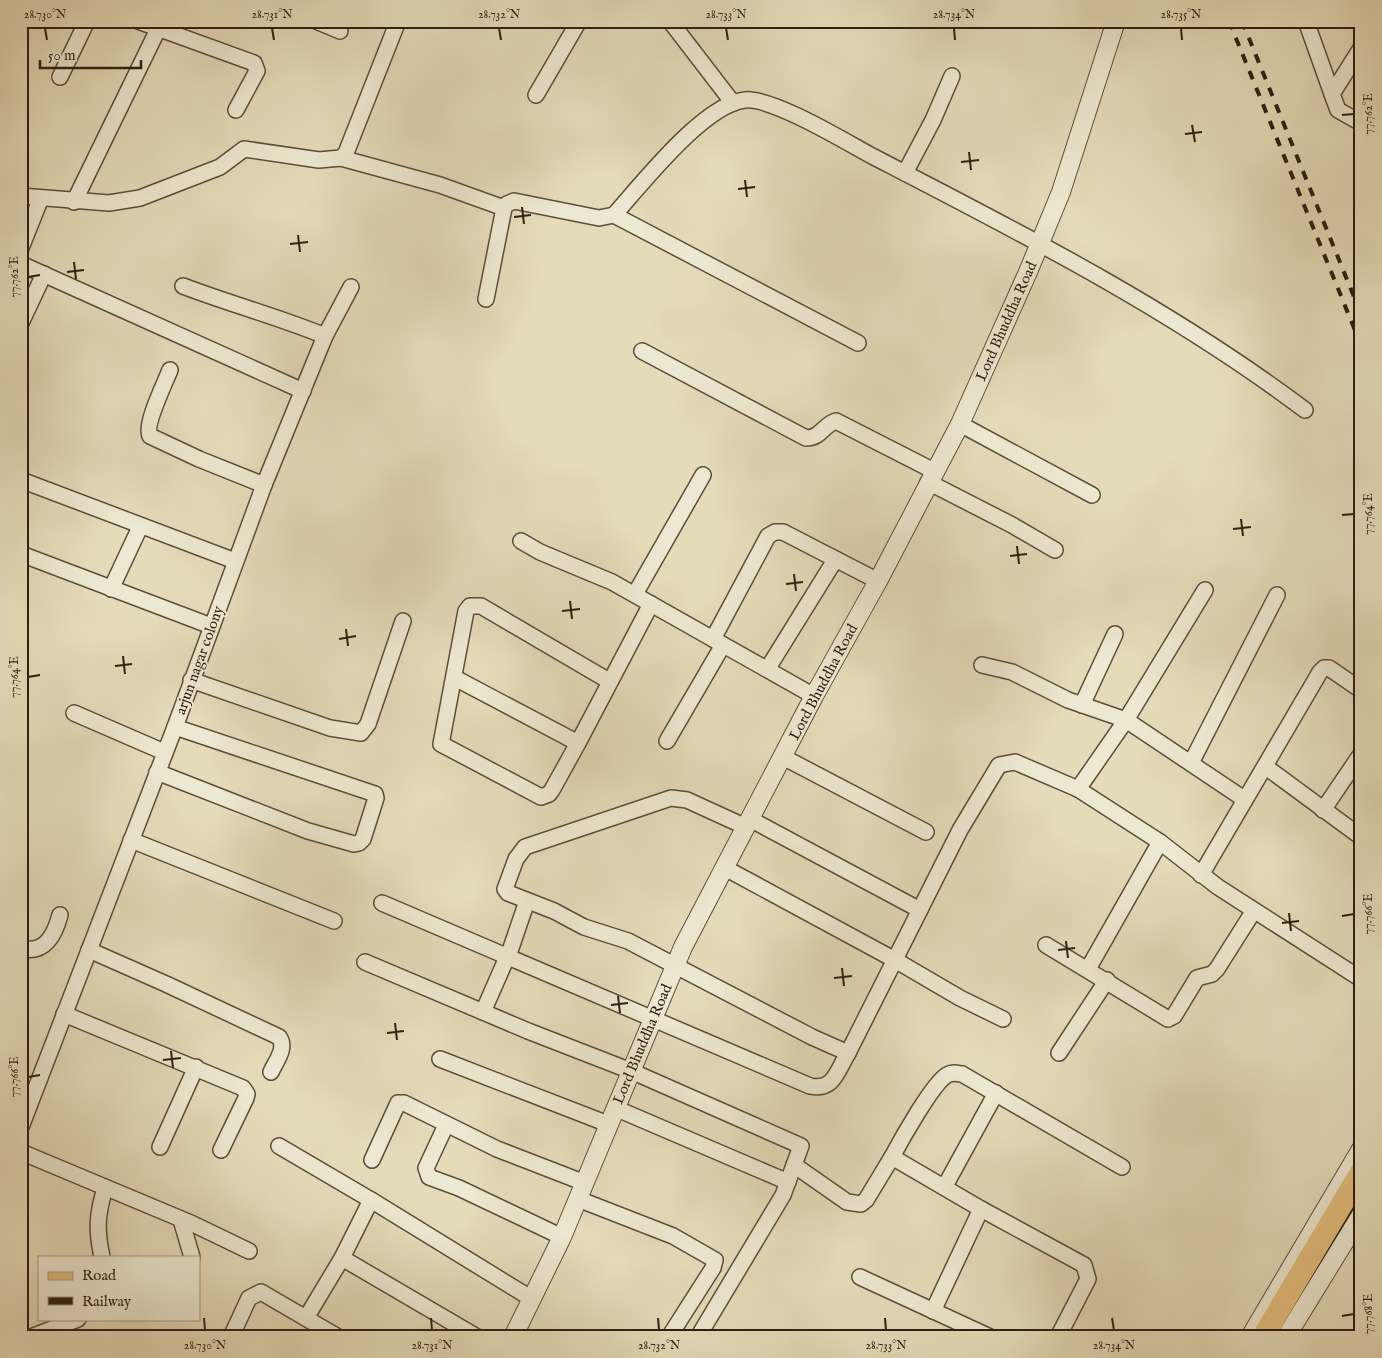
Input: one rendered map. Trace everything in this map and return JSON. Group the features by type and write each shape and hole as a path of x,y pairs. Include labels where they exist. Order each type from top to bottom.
{"main road":[{"path":"1264,1337 1361,1172"}],"street":[{"path":"60,77 87,21"},
{"path":"138,21 160,26 254,63 257,71 236,110"},
{"path":"316,21 340,30"},
{"path":"341,158 346,153 398,21"},
{"path":"536,95 578,21"},
{"name":"Lord Bhuddha Road","path":"513,1337 562,1237 676,966 814,696 878,581 960,424 1061,192 1116,21"},
{"path":"1306,21 1338,110 1361,123"},
{"path":"678,25 733,103"},
{"path":"74,202 160,26"},
{"path":"1332,94 1361,48"},
{"path":"905,173 933,120 952,76"},
{"path":"486,299 504,208 507,204 514,201 599,218 614,215 690,131 733,103 753,100 772,106 905,173 1039,245 1182,326 1256,374 1305,410"},
{"path":"21,196 109,204 140,198 220,168 244,149 319,160 341,158 440,186 504,208"},
{"path":"21,248 41,198"},
{"path":"614,215 858,343"},
{"path":"21,264 303,391"},
{"path":"21,323 44,274"},
{"path":"183,286 230,304 282,318 325,336"},
{"name":"arjun nagar colony","path":"21,1127 158,772 264,485 325,336 351,287"},
{"path":"642,351 806,438 818,436 828,424 836,421 1055,550"},
{"path":"170,370 150,421 148,432 150,436 264,485"},
{"path":"960,424 1092,495"},
{"path":"635,594 703,475"},
{"path":"21,480 140,527 235,561"},
{"path":"111,590 140,527"},
{"path":"667,741 772,533 783,532 878,581"},
{"path":"521,542 540,552 590,571 635,594 718,642 768,668 814,696"},
{"path":"21,554 111,590 211,626"},
{"path":"768,668 835,560"},
{"path":"1078,789 1126,720 1205,590"},
{"path":"1191,763 1277,595"},
{"path":"609,680 487,608 475,605 466,611 455,678 441,744 541,797 549,794 651,604"},
{"path":"191,680 330,728 361,733 368,724 403,621"},
{"path":"1082,705 1115,634"},
{"path":"982,665 1012,672 1082,705 1126,720 1244,799"},
{"path":"1201,875 1244,799 1266,767 1324,668 1329,668 1361,690"},
{"path":"455,678 578,743"},
{"path":"74,713 164,752"},
{"path":"158,772 308,831 354,844 359,843 363,839 376,798 375,794 175,727"},
{"path":"1323,810 1361,754"},
{"path":"783,757 926,832"},
{"path":"382,903 810,1086 821,1088 829,1084 848,1053 960,830 999,765 1015,762 1078,789 1160,842 1201,875 1254,912 1361,979"},
{"path":"1266,767 1361,837"},
{"path":"848,1053 804,1033 628,941 584,927 566,916 505,890 505,885 519,851 541,840 629,810 677,798 748,823 920,910"},
{"path":"131,840 334,921"},
{"path":"1088,969 1160,842"},
{"path":"725,868 895,960 960,998 1003,1019"},
{"path":"483,1012 507,957 528,901"},
{"path":"1046,945 1107,980 1163,1017 1171,1018 1197,978 1212,974 1217,969 1254,912"},
{"path":"21,948 40,947 49,940 55,933 60,915"},
{"path":"88,950 279,1037 282,1042 282,1048 271,1072"},
{"path":"365,962 483,1012 631,1071 799,1145 801,1148 783,1195 698,1337"},
{"path":"1059,1053 1107,980"},
{"path":"64,1014 244,1088 247,1094 221,1150"},
{"path":"440,1059 608,1124"},
{"path":"160,1147 196,1067"},
{"path":"794,1164 847,1202 860,1204 866,1200 892,1156 945,1076 953,1072 962,1074 996,1093 1122,1167"},
{"path":"945,1186 996,1093"},
{"path":"372,1160 398,1104 413,1106 446,1125 497,1149 585,1183"},
{"path":"615,1108 788,1182"},
{"path":"446,1125 426,1168 429,1177 459,1188 562,1237"},
{"path":"278,1146 371,1200 532,1300"},
{"path":"1250,1337 1361,1149"},
{"path":"21,1152 249,1251"},
{"path":"892,1156 945,1186 980,1209 1084,1265 1088,1279 1058,1337"},
{"path":"102,1256 97,1214 105,1188"},
{"path":"578,1199 672,1236 713,1259 715,1262 669,1337"},
{"path":"306,1318 342,1258 371,1200"},
{"path":"933,1311 980,1209"},
{"path":"1286,1337 1361,1215"},
{"path":"181,1220 192,1256"},
{"path":"342,1258 477,1337"},
{"path":"713,1268 736,1274"},
{"path":"860,1276 990,1337"},
{"path":"231,1337 249,1298 258,1292 269,1296 338,1337"},
{"path":"31,1337 75,1320"}],"railway":[{"path":"1229,21 1361,345"},
{"path":"1242,21 1361,314"}]}
